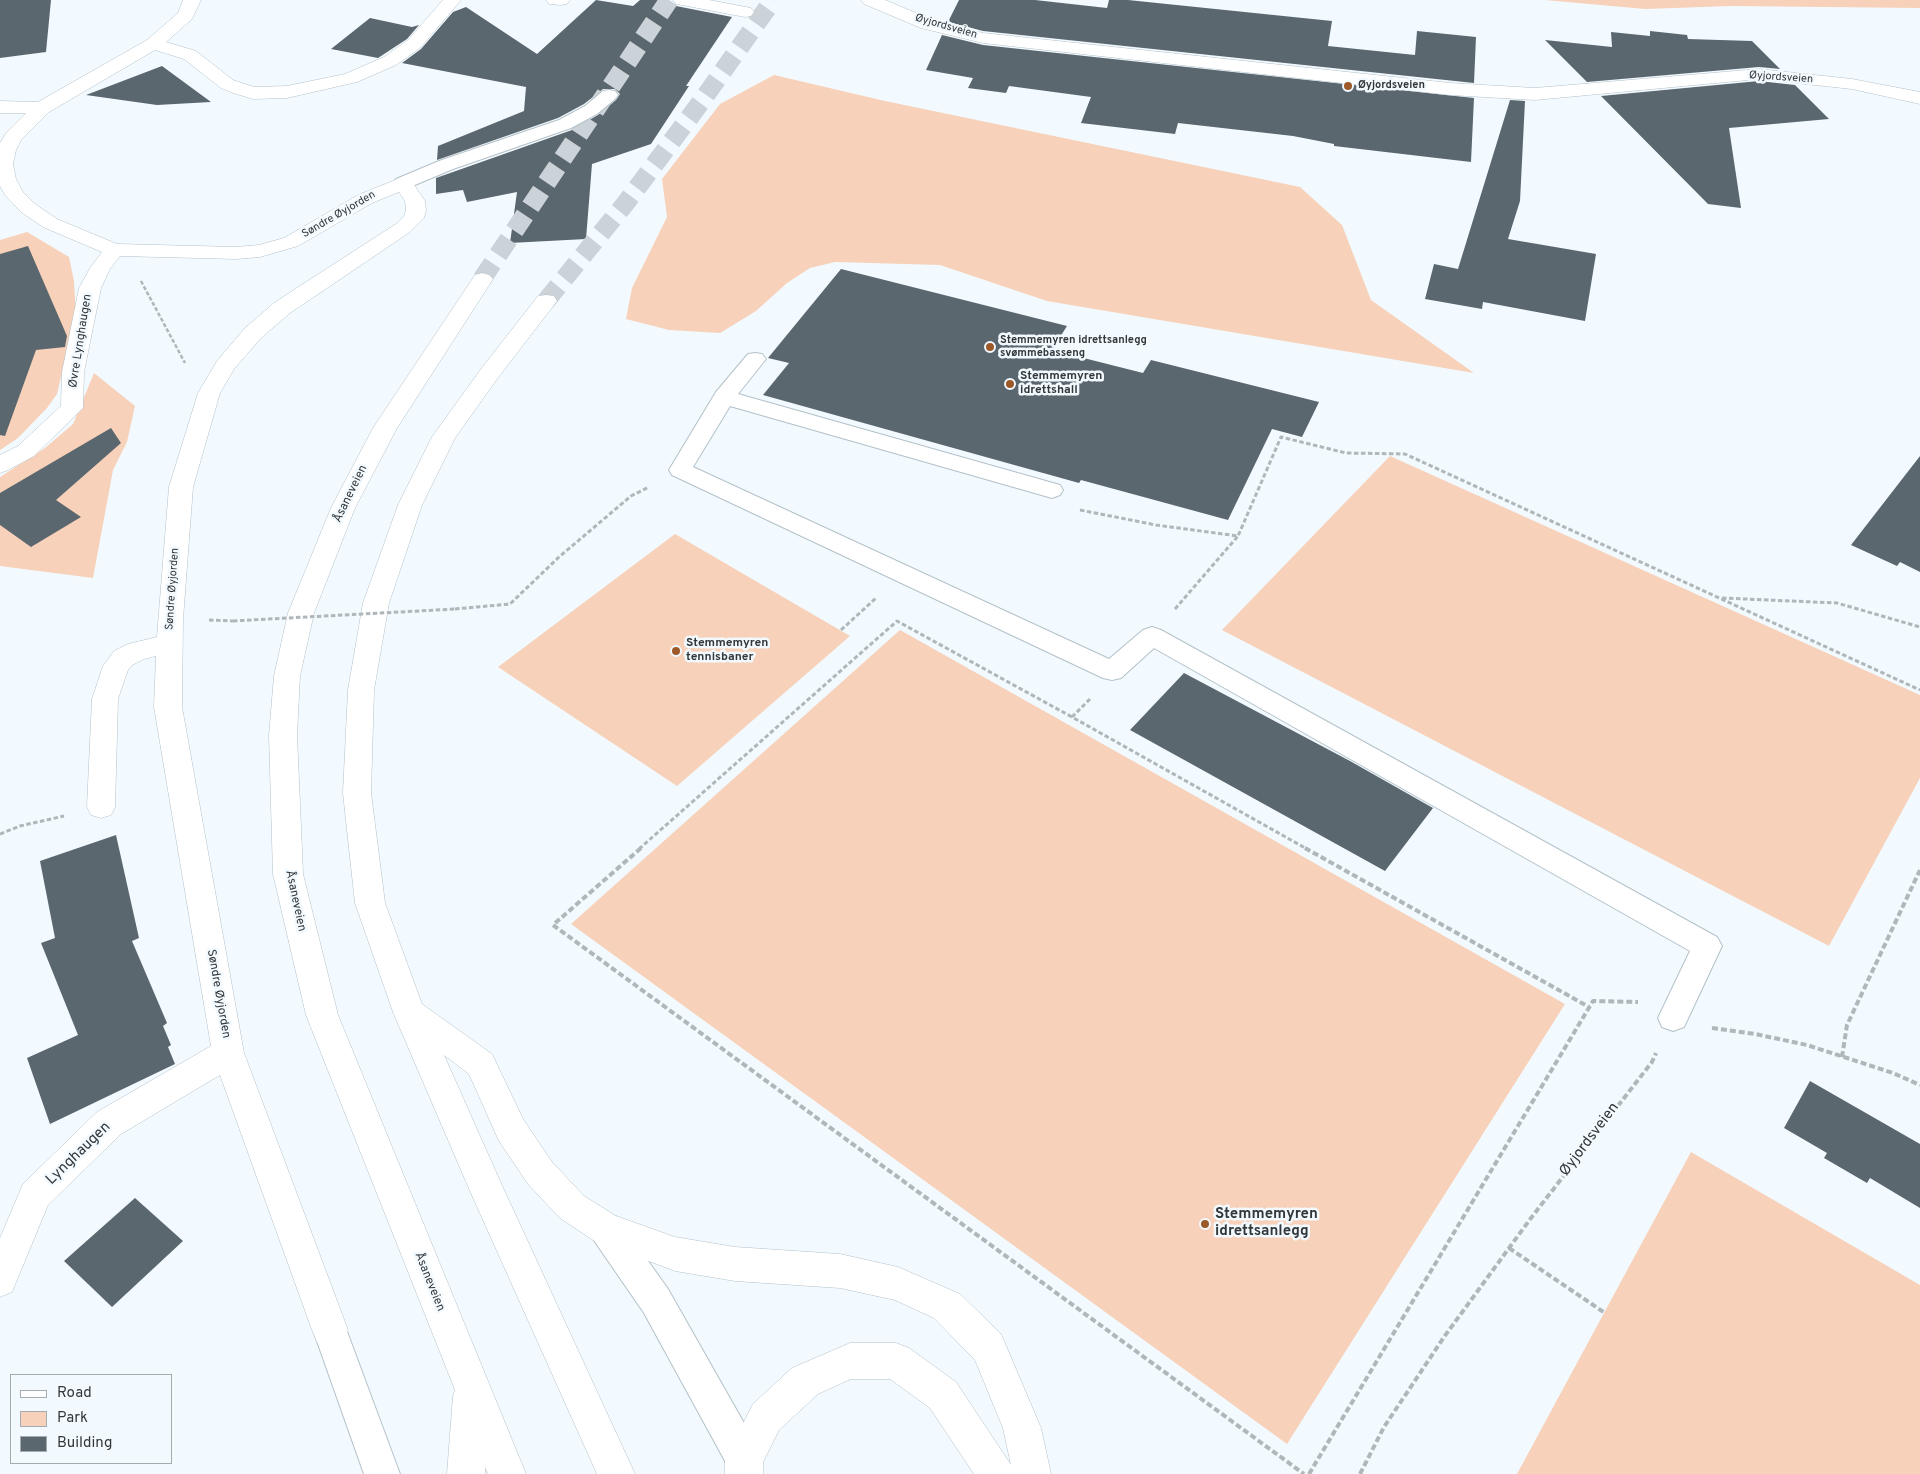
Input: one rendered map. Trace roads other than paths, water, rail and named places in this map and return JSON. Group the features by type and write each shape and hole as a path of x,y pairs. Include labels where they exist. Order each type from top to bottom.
{"main road":[{"name":"Søndre Øyjorden","path":"192,0 186,14 153,44 42,108 13,137 6,150 3,164 6,179 15,195 28,208 50,223 114,250 236,253 276,247 308,234 365,199 403,183 414,201 416,210 414,218 403,228 289,303 253,333 225,366 209,393 181,487 170,644 168,707 228,1053 330,1330"},
{"path":"153,44 190,55 227,84 238,89 253,93 287,92 351,78 390,61 414,44 452,0"},
{"path":"555,0 561,0"},
{"path":"682,0 745,12"},
{"name":"Øyjordsveien","path":"870,0 927,24 983,38 1450,89 1535,94 1759,74 1852,84 1920,98"},
{"path":"0,107 42,108"},
{"name":"Øvre Lynghaugen","path":"0,465 26,451 72,408 73,372 90,288 100,268 114,250"},
{"name":"Åsaneveien","path":"482,279 385,428 342,508 301,613 287,676 283,735 288,874 322,1015 507,1474"},
{"path":"546,301 489,374 444,437 410,505 392,550 376,603 361,690 356,793 370,903 409,1012 486,1191 616,1474"},
{"name":"Søndre Øyjorden","path":"101,807 105,699 116,666 123,658 137,652 170,644"},
{"path":"409,1012 481,1064 511,1130 540,1173 572,1207 604,1228 675,1254 735,1264 840,1271 898,1284 947,1306 988,1347 1022,1428 1032,1474"},
{"name":"Lynghaugen","path":"7,1265 36,1195 109,1123 228,1053"},
{"path":"744,1467 766,1417 805,1381 850,1360 896,1361 943,1396 996,1474"},
{"path":"466,1474 472,1389"}],"lane":[{"path":"403,183 446,165 565,124 591,110 609,95"},
{"path":"755,360 724,397 680,470 1112,671 1152,636 1706,946 1673,1018"},
{"path":"724,397 1052,490"},
{"path":"604,1228 656,1301 744,1467"},
{"path":"330,1330 382,1474"}],"tunnel":[{"path":"482,279 669,0"},
{"path":"546,301 625,204 701,102 773,0"}],"place":[{"name":"Øyjordsveien","path":"1348,86"},
{"name":"Stemmemyren idrettsanlegg svømmebasseng","path":"990,347"},
{"name":"Stemmemyren idrettshall","path":"1010,384"},
{"name":"Stemmemyren tennisbaner","path":"676,651"},
{"name":"Stemmemyren idrettsanlegg","path":"1205,1224"}]}
